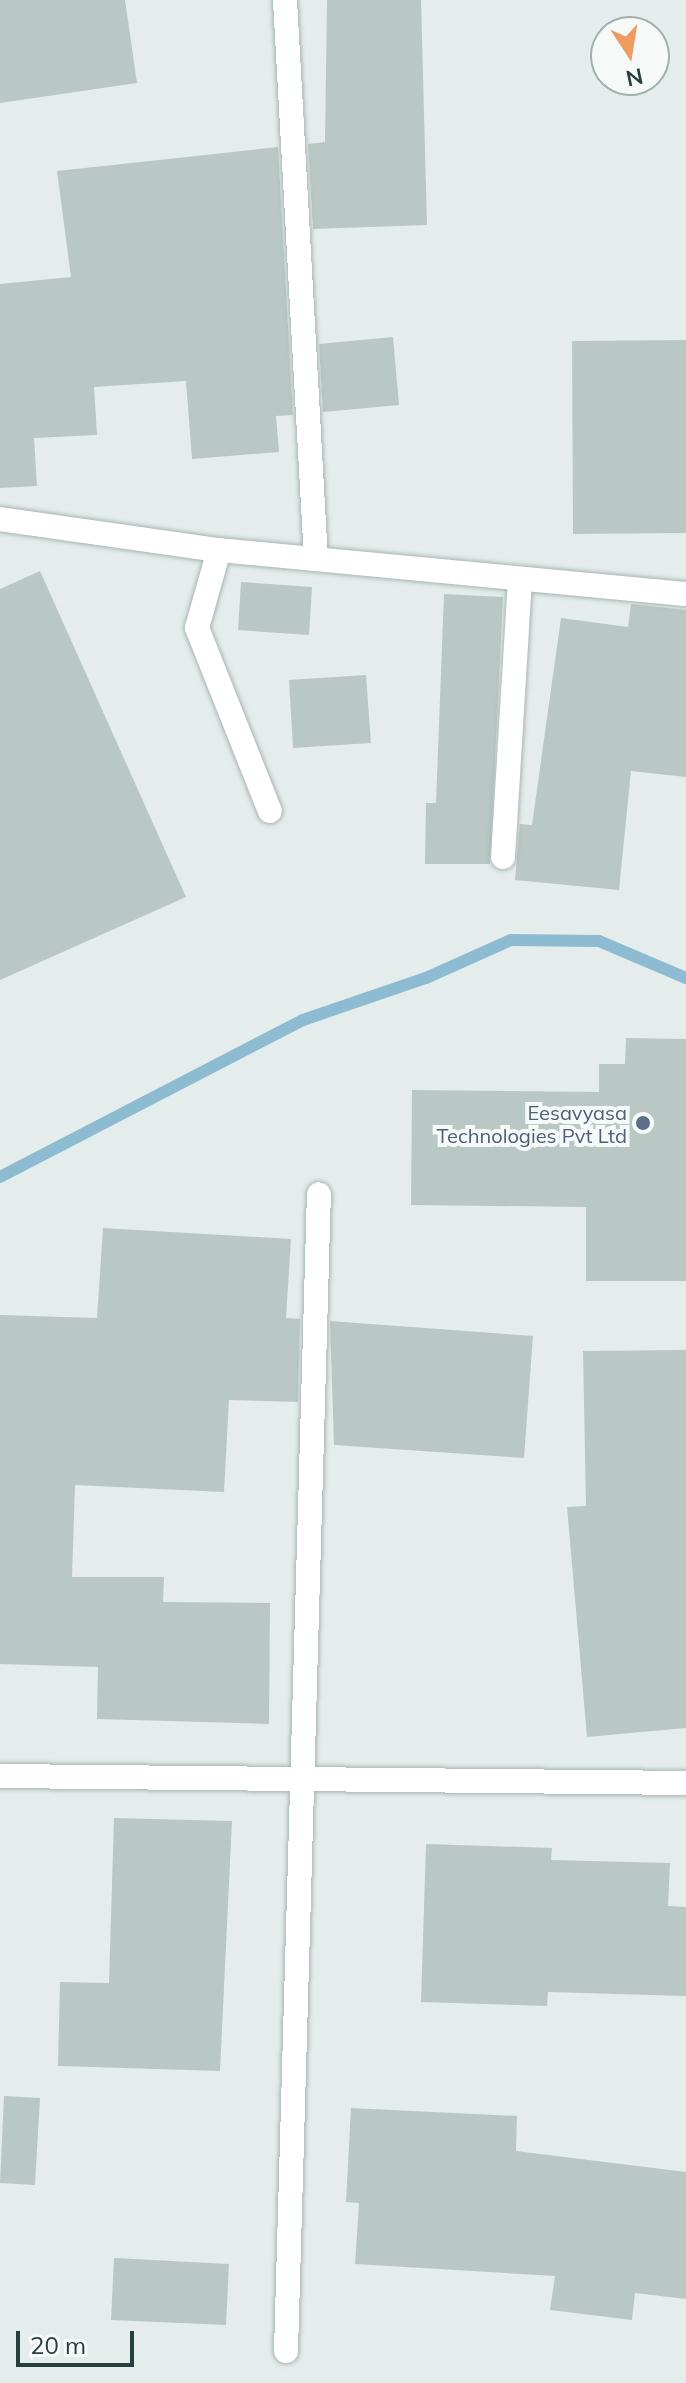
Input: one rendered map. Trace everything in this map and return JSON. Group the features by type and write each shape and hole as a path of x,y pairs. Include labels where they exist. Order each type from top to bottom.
{"street":[{"path":"285,0 316,559"},
{"path":"0,519 219,550 520,581 686,594"},
{"path":"219,550 197,628 270,811"},
{"path":"503,857 520,581"},
{"path":"286,2351 319,1194"},
{"path":"0,1776 686,1783"}],"building":[{"path":"0,0 125,0 137,83 0,103"},
{"path":"327,0 421,0 427,225 313,229 308,144 325,142"},
{"path":"278,147 293,415 276,416 279,452 192,459 186,381 94,387 97,435 34,438 37,486 0,488 0,284 71,277 57,171"},
{"path":"393,337 399,405 323,412 319,344"},
{"path":"686,340 686,533 573,534 572,341"},
{"path":"40,571 186,897 0,980 0,589"},
{"path":"241,582 312,587 309,635 238,630"},
{"path":"444,594 503,597 490,864 425,864 426,803 436,803"},
{"path":"631,604 686,610 686,777 631,771 619,890 515,880 520,824 532,825 561,618 628,627"},
{"path":"366,675 371,743 293,748 289,680"},
{"path":"626,1038 686,1039 686,1281 586,1281 586,1207 411,1205 412,1090 599,1092 599,1064 625,1064"},
{"path":"103,1228 291,1239 286,1318 300,1319 298,1402 229,1400 224,1492 75,1485 72,1577 164,1577 163,1602 270,1603 269,1724 97,1719 98,1667 0,1664 0,1315 97,1318"},
{"path":"330,1321 533,1336 524,1458 334,1445"},
{"path":"686,1350 686,1728 587,1737 567,1507 586,1506 583,1351"},
{"path":"114,1818 232,1821 220,2071 58,2066 60,1982 109,1983"},
{"path":"426,1844 552,1848 551,1860 670,1863 668,1906 686,1907 686,1996 548,1992 547,2006 421,2002"},
{"path":"4,2096 40,2098 35,2185 0,2183"},
{"path":"351,2108 517,2116 516,2151 686,2172 686,2299 635,2293 632,2320 550,2310 555,2276 355,2264 359,2203 346,2202"},
{"path":"114,2258 229,2264 226,2325 111,2320"}],"waterway":[{"path":"0,1177 303,1020 426,978 511,940 599,941 686,978"}],"place":[{"name":"Eesavyasa Technologies Pvt Ltd","path":"643,1123"}]}
